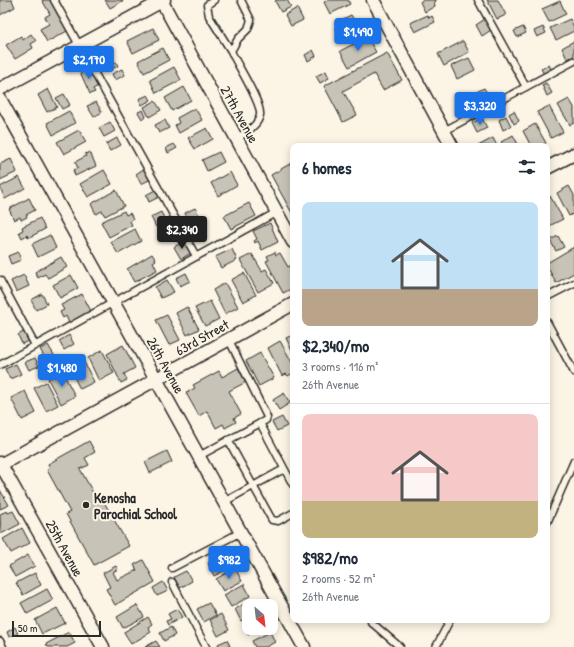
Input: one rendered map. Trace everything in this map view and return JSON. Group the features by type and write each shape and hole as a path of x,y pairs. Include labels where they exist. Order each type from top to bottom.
{"street":[{"path":"0,89 162,0"},
{"name":"27th Avenue","path":"162,0 290,236"},
{"path":"373,0 450,143"},
{"name":"26th Avenue","path":"0,99 290,621"},
{"path":"550,166 574,154"},
{"name":"63rd Street","path":"0,464 290,306"},
{"name":"25th Avenue","path":"0,464 103,647"},
{"name":"26th Avenue","path":"291,623 304,647"}],"lane":[{"path":"54,0 196,256"},
{"path":"214,0 207,5 209,16 231,51 236,64 258,102 260,115 253,127 237,138"},
{"path":"231,51 238,39 248,29 250,20 241,0"},
{"path":"478,0 526,87"},
{"path":"444,131 574,61"},
{"path":"0,365 113,301 277,212"},
{"path":"0,280 35,345"},
{"path":"550,295 574,283"},
{"path":"550,328 574,372"},
{"path":"199,456 266,420 267,417 229,340"},
{"path":"260,423 290,480"},
{"path":"228,440 272,520 278,521 290,515"},
{"path":"550,516 574,461"},
{"path":"224,502 284,469"},
{"path":"172,568 241,532"},
{"path":"172,582 206,647"},
{"path":"372,623 400,647"},
{"path":"436,647 448,623"},
{"path":"0,641 3,647"}],"building":[{"path":"0,0 12,0 15,7 0,15"},
{"path":"42,0 52,0 69,30 47,42 40,29 49,24 45,17 50,14"},
{"path":"105,0 124,0 110,8"},
{"path":"287,0 291,7 281,12 275,1"},
{"path":"328,0 348,0 350,4 330,14 324,2"},
{"path":"422,0 436,0 434,3 435,6 425,12 420,2"},
{"path":"487,0 498,0 506,15 497,19"},
{"path":"560,1 566,14 549,22 542,9"},
{"path":"297,8 303,20 291,26 285,15"},
{"path":"351,15 358,27 341,37 335,27 337,26 335,23"},
{"path":"428,15 429,18 432,16 435,22 415,32 410,23"},
{"path":"485,19 491,30 482,36 476,25"},
{"path":"570,19 574,27 574,31 556,40 550,28"},
{"path":"523,27 526,33 517,37 514,31"},
{"path":"543,27 546,33 537,37 534,31"},
{"path":"153,28 159,40 133,53 127,41"},
{"path":"31,34 36,41 31,44 33,48 15,59 6,45 21,36 23,40"},
{"path":"367,37 376,52 349,67 340,51"},
{"path":"463,41 469,52 444,66 438,54"},
{"path":"574,41 574,56 567,59 562,48"},
{"path":"163,48 169,60 144,73 138,61"},
{"path":"313,50 316,56 308,61 305,55"},
{"path":"387,53 402,80 383,90 374,74 343,91 357,115 343,122 324,86"},
{"path":"469,58 475,70 457,79 451,66"},
{"path":"116,62 118,66 109,70 107,66"},
{"path":"549,65 552,70 544,74 541,69"},
{"path":"174,67 181,80 156,93 150,80"},
{"path":"89,68 98,86 93,89 95,92 90,94 80,72"},
{"path":"122,69 125,75 115,80 112,74"},
{"path":"326,71 329,78 320,83 316,76"},
{"path":"546,83 552,93 547,96 542,85"},
{"path":"184,87 191,100 172,111 165,98"},
{"path":"484,88 491,100 470,111 463,99"},
{"path":"48,89 57,107 47,112 38,95"},
{"path":"64,94 70,105 62,109 56,98"},
{"path":"148,95 151,100 142,105 139,99"},
{"path":"569,99 574,107 574,123 570,125 558,105"},
{"path":"155,101 161,110 149,117 144,107"},
{"path":"96,102 102,112 94,117 87,106"},
{"path":"549,106 563,132 551,138 537,112"},
{"path":"195,108 202,120 179,133 175,125 179,123 177,118"},
{"path":"143,110 146,117 142,119 138,112"},
{"path":"69,111 75,123 53,135 47,123"},
{"path":"514,111 519,121 514,124 509,114"},
{"path":"506,116 511,126 503,130 499,120"},
{"path":"482,118 487,128 477,133 472,123"},
{"path":"165,120 169,128 159,133 155,125"},
{"path":"110,122 115,131 104,137 99,128"},
{"path":"535,124 546,143 529,143 523,131"},
{"path":"207,128 213,139 195,149 188,138"},
{"path":"79,130 86,142 64,154 57,142"},
{"path":"513,135 517,143 502,143 501,142"},
{"path":"117,138 121,145 110,151 106,144"},
{"path":"493,138 496,143 484,143"},
{"path":"174,144 177,148 168,153 166,148"},
{"path":"90,152 96,166 75,176 73,170 78,168 75,162"},
{"path":"219,152 224,162 207,171 202,160"},
{"path":"11,159 17,172 0,180 0,164"},
{"path":"290,164 290,210 271,175"},
{"path":"145,168 151,179 141,184 136,174"},
{"path":"104,170 112,184 88,197 80,184"},
{"path":"230,172 237,185 218,196 211,183"},
{"path":"19,177 25,188 5,199 0,187"},
{"path":"569,186 574,195 574,213 569,216 557,193"},
{"path":"157,189 161,196 149,202 146,195"},
{"path":"116,190 124,206 105,216 102,211 96,214 91,204"},
{"path":"550,196 563,219 550,226"},
{"path":"29,198 35,210 21,220 20,217 14,220 9,209"},
{"path":"249,203 256,216 231,229 224,216"},
{"path":"195,208 199,215 188,220 185,213"},
{"path":"124,211 126,215 130,213 133,219 130,221 132,225 109,237 101,222"},
{"path":"161,212 166,222 156,227 151,217"},
{"path":"40,218 45,229 28,238 27,235 22,238 19,232 23,230 22,227"},
{"path":"196,223 201,233 193,236 188,227"},
{"path":"270,223 278,242 262,250 258,241 255,243 254,241 257,239 253,231"},
{"path":"135,229 141,241 118,254 111,242"},
{"path":"50,235 56,248 38,257 32,244"},
{"path":"558,236 564,247 556,251 550,240"},
{"path":"184,241 191,253 181,259 174,247"},
{"path":"574,247 574,273 556,283 550,272 550,261"},
{"path":"232,249 237,260 221,268 215,257"},
{"path":"18,252 21,260 11,264 8,256"},
{"path":"275,252 276,255 280,253 288,267 290,266 290,290 283,293 266,261 269,260 267,256"},
{"path":"152,254 156,260 153,262 157,270 134,282 127,269"},
{"path":"252,254 262,271 266,269 274,283 258,292 240,260"},
{"path":"61,257 67,267 48,278 45,274 38,278 35,272"},
{"path":"186,273 190,281 180,286 176,278"},
{"path":"244,273 256,295 243,302 231,280"},
{"path":"24,275 29,286 16,292 11,281"},
{"path":"71,275 78,288 60,298 53,285"},
{"path":"167,280 174,292 161,298 155,287"},
{"path":"225,283 238,307 225,314 213,290"},
{"path":"42,294 47,304 36,310 31,300"},
{"path":"82,294 91,311 69,323 66,316 63,318 60,312 64,310 61,305"},
{"path":"210,301 219,319 205,326 195,308"},
{"path":"187,307 199,329 187,335 176,313"},
{"path":"167,315 180,340 169,345 156,320"},
{"path":"25,331 30,340 22,344 18,335"},
{"path":"69,335 74,344 64,350 59,341"},
{"path":"290,336 290,346 286,338"},
{"path":"280,341 290,359 290,375 288,376 286,374 282,376 268,348"},
{"path":"48,345 54,355 46,360 40,349"},
{"path":"123,345 135,368 124,374 127,380 121,383 107,354"},
{"path":"102,350 114,373 99,381 88,358"},
{"path":"260,353 274,378 259,386 246,361"},
{"path":"35,358 39,366 29,370 25,362"},
{"path":"83,360 94,382 80,389 69,367"},
{"path":"16,364 21,374 10,379 5,369"},
{"path":"238,368 246,382 229,391 241,414 234,418 236,422 225,428 223,424 216,428 207,411 199,416 186,393 195,388 193,385 219,371 222,377"},
{"path":"62,371 75,396 61,404 48,379"},
{"path":"46,382 58,405 46,411 34,388"},
{"path":"25,391 36,413 22,420 11,398"},
{"path":"284,393 290,403 279,410 273,400"},
{"path":"282,417 287,426 277,431 272,422"},
{"name":"Kenosha Parochial School","path":"89,441 95,452 85,458 89,465 80,469 96,498 100,495 129,546 94,565 66,514 70,512 47,470 50,468 48,464"},
{"path":"167,451 172,462 150,473 145,462"},
{"path":"0,490 9,505 0,509"},
{"path":"7,511 8,513 13,511 20,524 1,534 0,514"},
{"path":"22,528 30,543 11,553 3,539"},
{"path":"28,555 35,566 15,577 9,566"},
{"path":"223,555 224,558 229,555 233,563 228,565 230,568 214,576 208,563"},
{"path":"143,560 155,582 115,605 106,589 110,587 103,573 116,566 118,569 113,572 117,580 137,570 134,565"},
{"path":"235,568 242,581 223,591 216,579"},
{"path":"186,571 192,581 180,588 174,577"},
{"path":"35,573 41,585 23,595 16,583"},
{"path":"163,582 168,591 157,596 153,588"},
{"path":"244,584 250,596 242,599 242,601 231,607 224,595"},
{"path":"47,589 53,600 27,614 21,603"},
{"path":"209,603 216,615 204,622 197,609"},
{"path":"137,605 144,617 123,628 117,617"},
{"path":"242,605 242,620 241,621 235,609"},
{"path":"57,608 65,623 42,634 35,620"},
{"path":"177,609 182,617 168,625 166,621 171,619 168,614"},
{"path":"221,614 229,630 218,636 210,620"},
{"path":"148,617 152,624 148,627 151,632 131,644 124,632"},
{"path":"15,627 18,633 9,637 7,632"},
{"path":"171,627 175,635 164,641 160,633"},
{"path":"69,632 75,643 67,647 48,647 46,644"},
{"path":"264,635 272,635 275,642 266,647 255,647 252,641"},
{"path":"227,640 230,646 219,647 218,644"},
{"path":"156,641 160,647 145,647"}],"place":[{"name":"Kenosha Parochial School","path":"86,505"}]}
